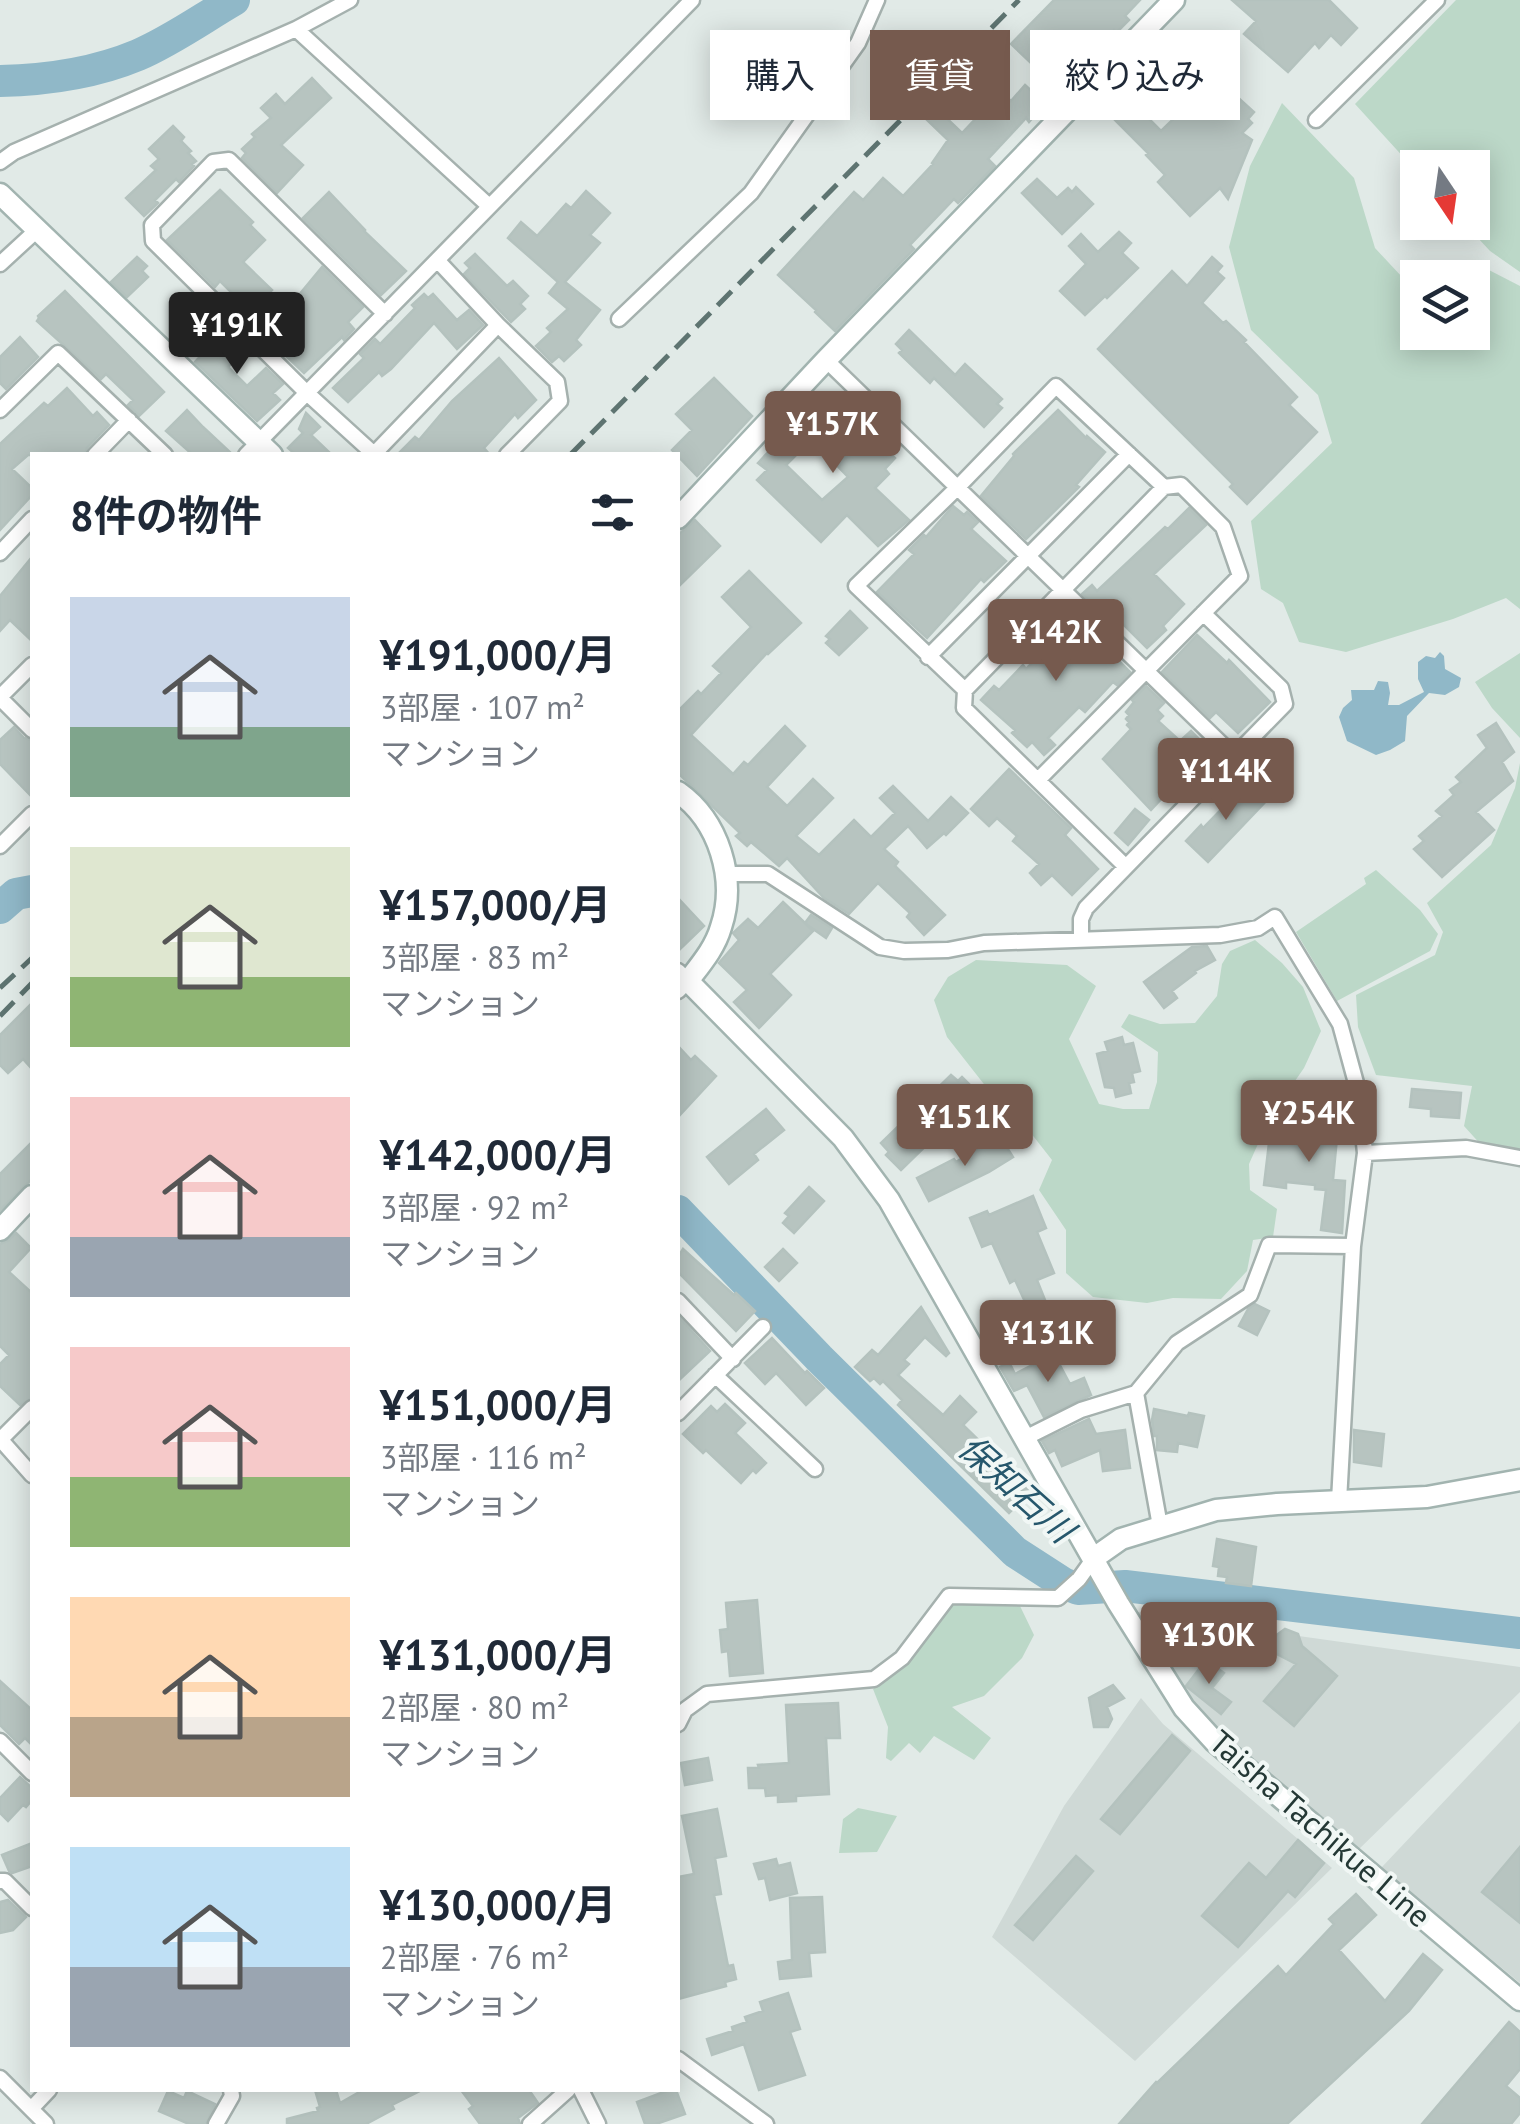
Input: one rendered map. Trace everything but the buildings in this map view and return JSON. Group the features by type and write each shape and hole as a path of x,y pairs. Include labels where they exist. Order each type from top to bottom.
{"main road":[{"path":"680,516 1174,0"},
{"path":"0,194 259,451"},
{"name":"Taisha Tachikue Line","path":"680,793 706,822 719,844 728,874 722,925 711,951 681,981 844,1138 890,1200 1022,1438 1184,1708 1215,1742 1520,2000"},
{"path":"0,1230 30,1198"},
{"path":"1098,1567 1120,1539 1216,1510 1427,1497 1520,1480"}],"street":[{"path":"0,162 14,152 296,28 350,0"},
{"path":"259,451 308,394 692,0"},
{"path":"619,320 751,193 858,43 877,0"},
{"path":"1316,120 1437,0"},
{"path":"296,28 489,206"},
{"path":"372,452 153,241 152,225 213,162 229,160 386,314"},
{"path":"0,264 37,230"},
{"path":"438,261 557,382 560,401 510,452"},
{"path":"376,452 498,325"},
{"path":"0,410 58,352 163,452"},
{"path":"826,360 1236,757"},
{"path":"965,690 856,586 1056,386 1164,487"},
{"path":"98,452 129,420"},
{"path":"928,657 1129,454"},
{"path":"1038,780 1240,576 1222,528 1181,486 1164,487 965,690 964,708 1125,866"},
{"path":"0,552 30,521"},
{"path":"1081,940 1081,919 1086,908 1285,704 1281,688 1203,613"},
{"path":"30,666 0,698 30,728"},
{"path":"0,846 30,816"},
{"path":"728,874 768,874 880,947 904,951 948,950 984,942 1220,935 1258,928 1275,916 1340,1024 1359,1094 1364,1153 1353,1246 1339,1502"},
{"path":"1364,1153 1466,1148 1520,1158"},
{"path":"1022,1438 1081,1410 1136,1393 1177,1344 1250,1295 1269,1245 1353,1246"},
{"path":"680,1303 733,1359"},
{"path":"680,1411 764,1327"},
{"path":"715,1375 815,1469"},
{"path":"1136,1393 1160,1526"},
{"path":"30,1410 0,1439 30,1473"},
{"path":"680,1720 685,1710 707,1694 874,1679 902,1658 948,1596 1058,1598 1098,1567"},
{"path":"1,1743 30,1771"},
{"path":"0,1881 5,1881 30,1906"},
{"path":"680,2060 766,2124"},
{"path":"0,2078 46,2124"},
{"path":"30,2108 46,2092"},
{"path":"216,2124 232,2092"},
{"path":"530,2124 566,2092"},
{"path":"581,2092 598,2124"}],"shaded area":[{"path":"1138,1612 1264,1623 1263,1631 1520,1667 1520,1692 1355,1853 1221,1734 1176,1682"},
{"path":"1141,1698 1163,1724 1332,1868 1135,2061 992,1937 1064,1806"},
{"path":"1520,1721 1520,1983 1381,1868"}],"green space":[{"path":"1456,0 1520,0 1520,272 1480,240 1490,240 1490,150 1400,150 1400,153 1355,104"},
{"path":"1282,103 1354,178 1375,248 1400,275 1400,350 1490,350 1490,271 1520,286 1520,609 1506,598 1346,652 1299,642 1283,603 1261,589 1251,521 1332,443 1318,395 1251,330 1229,247 1250,166"},
{"path":"1520,653 1520,738 1492,708 1475,682"},
{"path":"1520,763 1520,1152 1483,1147 1464,1126 1472,1086 1376,1075 1358,1027 1356,995 1435,955 1443,932 1427,903 1491,845 1515,788"},
{"path":"1376,870 1420,910 1438,934 1430,951 1337,1001 1296,932 1366,884 1364,878"},
{"path":"1255,940 1303,987 1321,1031 1304,1068 1270,1117 1249,1164 1250,1190 1277,1209 1273,1237 1253,1240 1247,1271 1221,1299 1173,1298 1147,1303 1093,1297 1066,1273 1066,1230 1039,1190 1052,1160 1023,1123 1005,1111 947,1037 934,1000 948,977 976,960 1067,965 1096,986 1069,1039 1099,1104 1149,1109 1157,1082 1158,1052 1121,1027 1129,1014 1160,1024 1195,1023 1217,996 1222,964 1230,951"},
{"path":"953,1604 1020,1606 1034,1635 1022,1658 984,1696 952,1707 991,1738 974,1760 934,1736 920,1753 909,1743 891,1761 886,1758 888,1727 873,1689 909,1661 943,1611"},
{"path":"858,1808 897,1816 877,1852 839,1853 843,1819"}],"water":[{"path":"1440,652 1445,669 1461,678 1459,687 1445,695 1429,693 1407,716 1405,741 1376,755 1347,741 1339,717 1352,700 1351,690 1374,690 1378,681 1388,682 1388,705 1399,705 1424,692 1418,679 1418,662 1426,656 1435,658"}],"waterway":[{"path":"0,81 105,67 163,43 234,0"},
{"name":"保知石川","path":"0,908 16,894 30,891"},
{"name":"保知石川","path":"680,1213 819,1358 1015,1552 1063,1583 1078,1589 1125,1586 1520,1633"}],"railway":[{"path":"573,452 1019,0"},
{"path":"0,988 30,960"},
{"path":"0,1016 30,985"}]}
